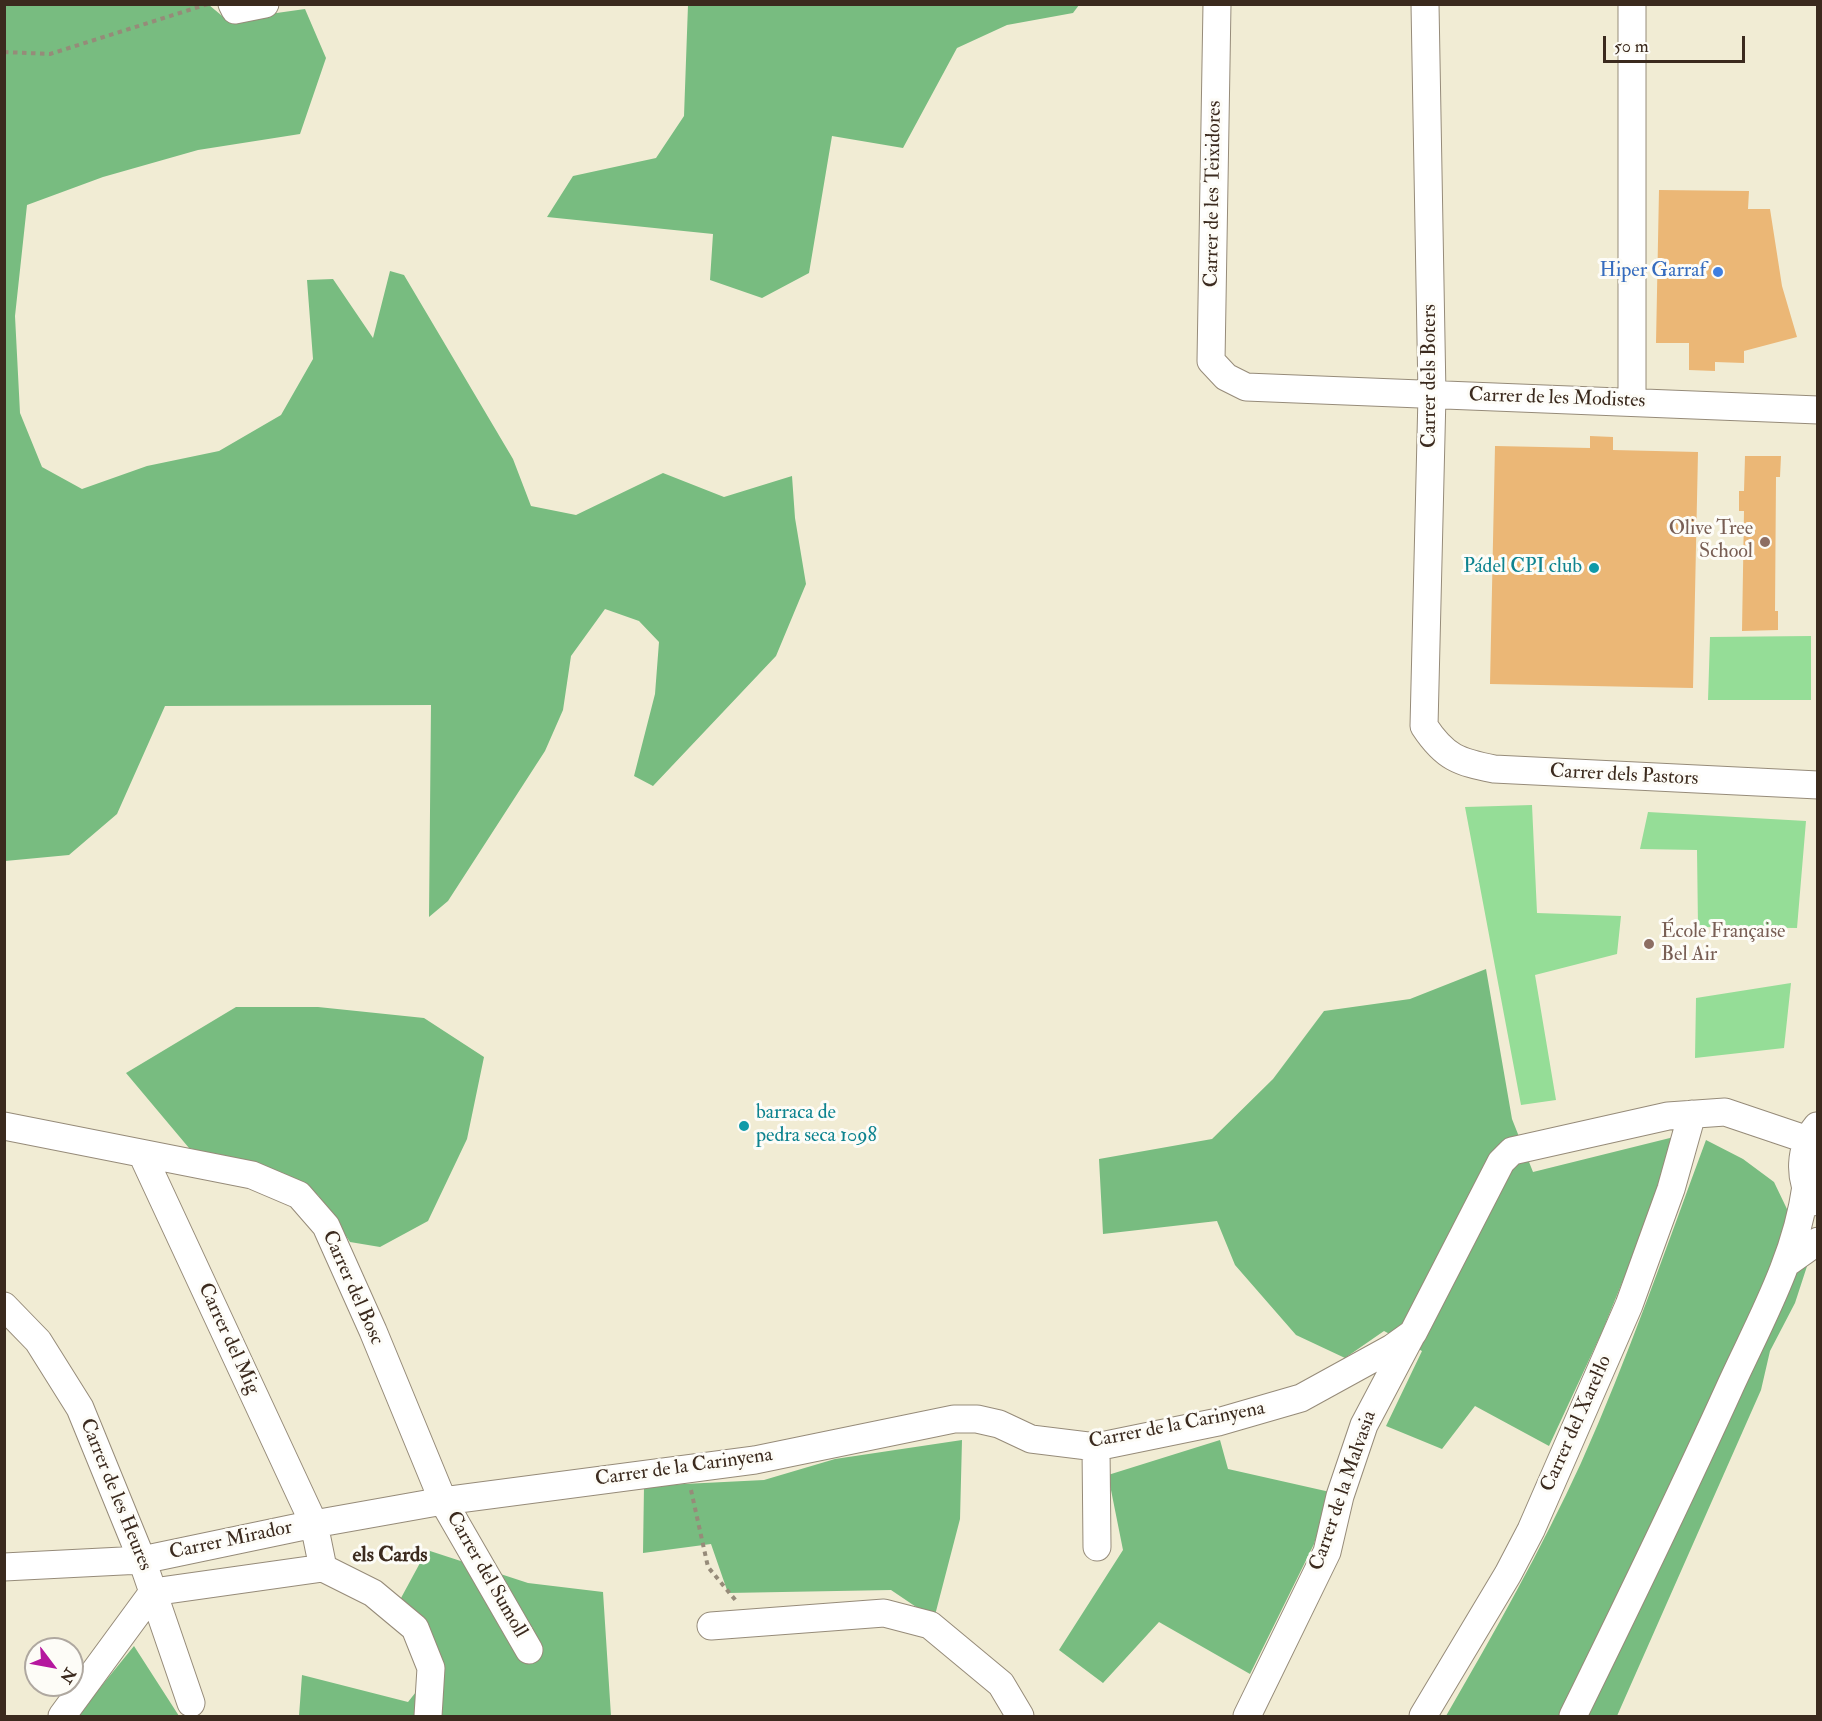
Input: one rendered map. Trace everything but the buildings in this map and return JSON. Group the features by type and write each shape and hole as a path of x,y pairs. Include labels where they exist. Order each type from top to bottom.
{"street":[{"path":"232,4 235,10 265,4"},
{"name":"Carrer de les Teixidores","path":"1216,4 1211,361 1226,377"},
{"name":"Carrer dels Boters","path":"1425,4 1432,395 1424,726 1436,744"},
{"path":"1632,4 1632,402"},
{"name":"Carrer de les Modistes","path":"1226,377 1246,387 1818,410"},
{"name":"Carrer dels Pastors","path":"1436,744 1458,762 1494,769 1818,785"},
{"name":"Carrer de la Carinyena","path":"314,1524 523,1488 686,1471 755,1460 954,1419 977,1419 999,1424 1031,1439 1096,1447 1218,1422 1301,1398 1392,1348 1413,1333 1501,1162 1512,1151 1637,1122 1725,1112 1813,1133"},
{"name":"Carrer del Xarel·lo","path":"1423,1716 1508,1574 1536,1519 1629,1305 1671,1189 1692,1114"},
{"name":"Carrer del Bosc","path":"4,1126 252,1175 299,1195 326,1226 443,1501"},
{"path":"1572,1716 1667,1524 1787,1263 1802,1212 1812,1197 1802,1163 1813,1133"},
{"name":"Carrer del Mig","path":"142,1154 314,1524 323,1568"},
{"path":"1787,1263 1818,1241"},
{"name":"Carrer de les Heures","path":"4,1306 38,1341 80,1408 142,1560 190,1703"},
{"name":"Carrer de la Malvasia","path":"1247,1716 1327,1552 1340,1496 1364,1425 1413,1333"},
{"path":"1096,1447 1097,1547"},
{"name":"Carrer del Sumoll","path":"443,1501 529,1650"},
{"name":"Carrer Mirador","path":"4,1567 142,1560 314,1524"},
{"path":"62,1716 153,1592 323,1568 374,1593 415,1628 431,1668 428,1716"},
{"path":"711,1626 884,1613 930,1625 1001,1684 1020,1716"}],"path":[{"path":"4,52 50,54 208,4"},
{"path":"686,1471 708,1567 755,1623"}],"green space":[{"path":"688,4 1079,5 1073,13 1007,25 957,48 903,148 832,136 809,273 762,298 710,280 713,234 547,217 573,176 656,158 684,116"},
{"path":"5,5 209,5 227,20 305,9 326,58 300,134 198,150 103,177 27,205 15,316 20,413 42,467 82,489 147,466 219,451 281,415 313,359 307,280 333,279 373,338 390,271 404,275 513,459 531,506 576,515 663,473 724,497 792,476 795,518 806,584 776,656 653,786 634,776 655,694 659,642 639,621 605,609 571,656 563,710 545,751 448,901 429,917 431,705 165,706 117,814 69,855 5,861"},
{"path":"1811,636 1811,700 1708,700 1710,637"},
{"path":"1532,805 1537,913 1621,916 1617,954 1535,975 1556,1100 1521,1105 1465,807"},
{"path":"1648,812 1806,821 1797,928 1698,927 1697,850 1640,849"},
{"path":"1486,969 1512,1119 1533,1172 1682,1135 1602,1332 1549,1446 1475,1406 1442,1449 1386,1426 1422,1351 1384,1331 1345,1358 1296,1335 1235,1265 1217,1221 1103,1234 1099,1159 1212,1139 1273,1079 1324,1011 1410,999"},
{"path":"1791,983 1784,1048 1695,1058 1696,998"},
{"path":"236,1007 318,1007 424,1018 484,1057 467,1139 428,1221 380,1247 350,1242 318,1195 254,1165 189,1148 126,1073"},
{"path":"1706,1140 1743,1159 1774,1182 1810,1257 1795,1303 1770,1351 1761,1390 1617,1716 1446,1716 1533,1559 1581,1463 1631,1343"},
{"path":"962,1440 960,1519 934,1619 891,1590 728,1593 711,1544 643,1553 644,1486 764,1480 835,1459"},
{"path":"1220,1440 1228,1469 1330,1492 1314,1544 1250,1674 1159,1622 1103,1683 1059,1650 1123,1550 1108,1475"},
{"path":"427,1550 528,1583 603,1592 611,1716 299,1716 302,1675 408,1702 439,1663 401,1598"},
{"path":"134,1646 179,1716 77,1716"}],"place":[{"name":"Hiper Garraf","path":"1718,272"},
{"name":"Olive Tree School","path":"1765,542"},
{"name":"Pádel CPI club","path":"1594,568"},
{"name":"École Française Bel Air","path":"1649,944"},
{"name":"barraca de pedra seca 1098","path":"744,1126"}],"district":[{"name":"els Cards","path":"390,1556"}]}
